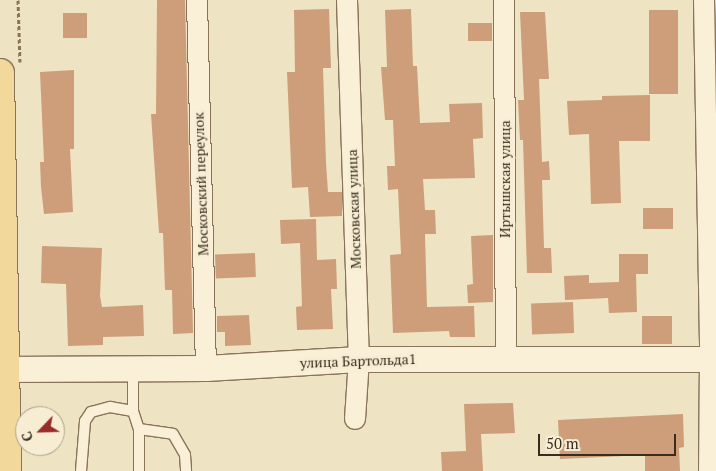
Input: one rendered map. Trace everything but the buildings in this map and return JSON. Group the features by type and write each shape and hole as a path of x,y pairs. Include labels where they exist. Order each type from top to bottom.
{"main road":[{"path":"0,72 3,369 7,471"}],"street":[{"name":"Московский переулок","path":"197,0 206,368"},
{"name":"Московская улица","path":"347,0 359,359 355,419"},
{"name":"Иртышская улица","path":"504,0 506,358"},
{"path":"704,0 713,359 709,471"},
{"name":"улица Бартольда1","path":"3,369 206,368 359,359 713,359"}],"lane":[{"path":"133,368 133,411 139,429 139,471"},
{"path":"81,471 86,421 91,412 110,407 133,411"},
{"path":"139,429 173,434 185,456 186,471"}]}
